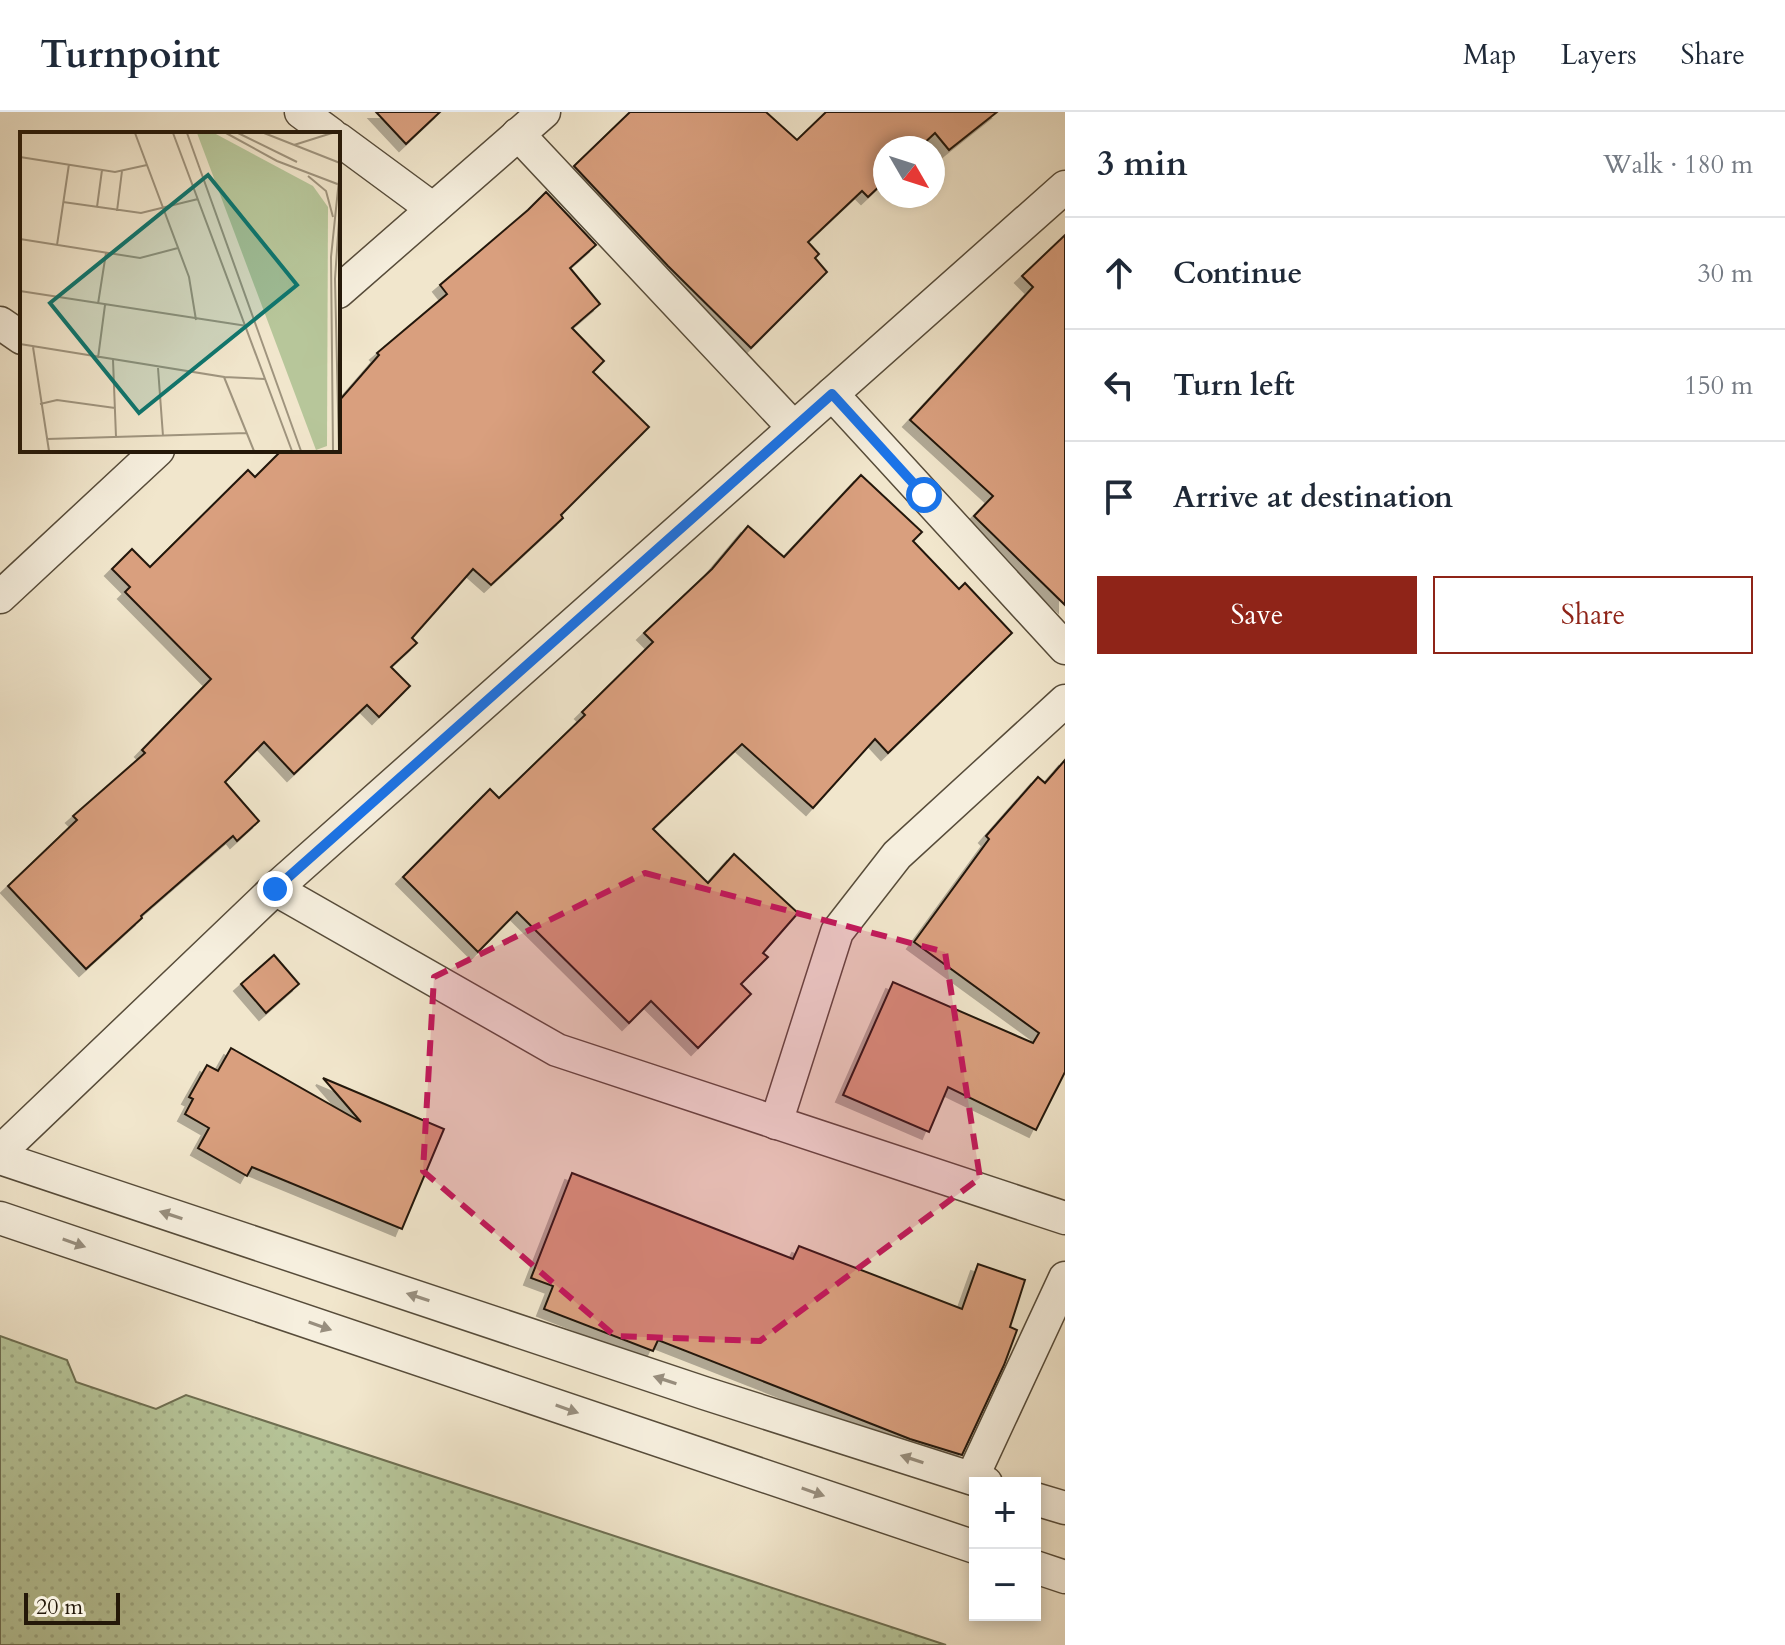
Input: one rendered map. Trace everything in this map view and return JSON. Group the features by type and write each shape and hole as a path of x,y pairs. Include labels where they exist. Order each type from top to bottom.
{"street":[{"path":"301,112 328,132"},
{"path":"340,290 544,112"},
{"path":"518,134 794,428"},
{"path":"340,140 433,209"},
{"path":"969,1478 704,1393 0,1155 275,889 1065,187"},
{"path":"0,323 20,337"},
{"path":"832,394 1065,648"},
{"path":"0,597 156,452"},
{"path":"776,1123 837,932 897,855 1065,701"},
{"path":"275,889 557,1050 1065,1218"},
{"path":"0,1218 969,1545"},
{"path":"981,1477 1065,1278"},
{"path":"1041,1501 1065,1508"},
{"path":"1041,1569 1065,1577"}],"highlighted area":[{"path":"645,873 945,952 980,1178 760,1341 615,1336 423,1171 434,977"}],"green space":[{"path":"0,1336 67,1360 76,1382 156,1409 186,1395 946,1645 0,1645"}],"building":[{"path":"376,112 440,112 406,144"},
{"path":"630,112 766,112 797,140 826,112 997,112 949,150 945,145 945,136 935,133 932,136 873,136 873,192 868,197 862,191 808,242 819,254 815,258 827,272 751,348 574,166"},
{"path":"546,192 596,245 570,268 600,304 572,328 604,361 593,372 649,427 561,515 563,518 491,585 473,569 412,638 417,643 391,667 410,686 379,717 367,705 294,774 264,742 225,782 259,821 237,841 233,836 141,916 86,969 8,886 77,820 73,816 145,753 142,750 211,679 125,592 130,587 112,569 132,549 150,567 248,470 255,477 280,452 340,452 340,400 379,355 377,353 447,294 440,285"},
{"path":"1065,235 1065,605 974,516 993,496 910,420 1033,287 1022,276"},
{"path":"861,475 922,532 913,541 959,589 965,583 1012,633 888,753 875,739 813,808 742,744 653,829 708,883 734,854 798,913 763,953 768,957 741,984 751,994 698,1048 651,1001 629,1023 517,912 478,952 403,877 490,789 499,798 585,715 582,712 653,642 644,633 712,569 748,526 784,557"},
{"path":"1065,760 1065,1072 1036,1130 948,1087 929,1132 843,1095 893,982 1033,1043 1039,1033 914,942 989,839 986,836 1038,777 1045,783"},
{"path":"274,955 299,984 266,1013 241,984"},
{"path":"231,1048 361,1122 323,1078 444,1129 402,1229 252,1167 247,1176 198,1148 209,1128 185,1114 193,1099 189,1097 207,1065 218,1071"},
{"path":"572,1173 793,1259 799,1246 962,1309 978,1264 1025,1280 1010,1327 1017,1330 962,1455 910,1439 658,1340 653,1351 544,1309 553,1286 531,1278"}],"route":[{"path":"275,889 832,394 924,495"}]}
